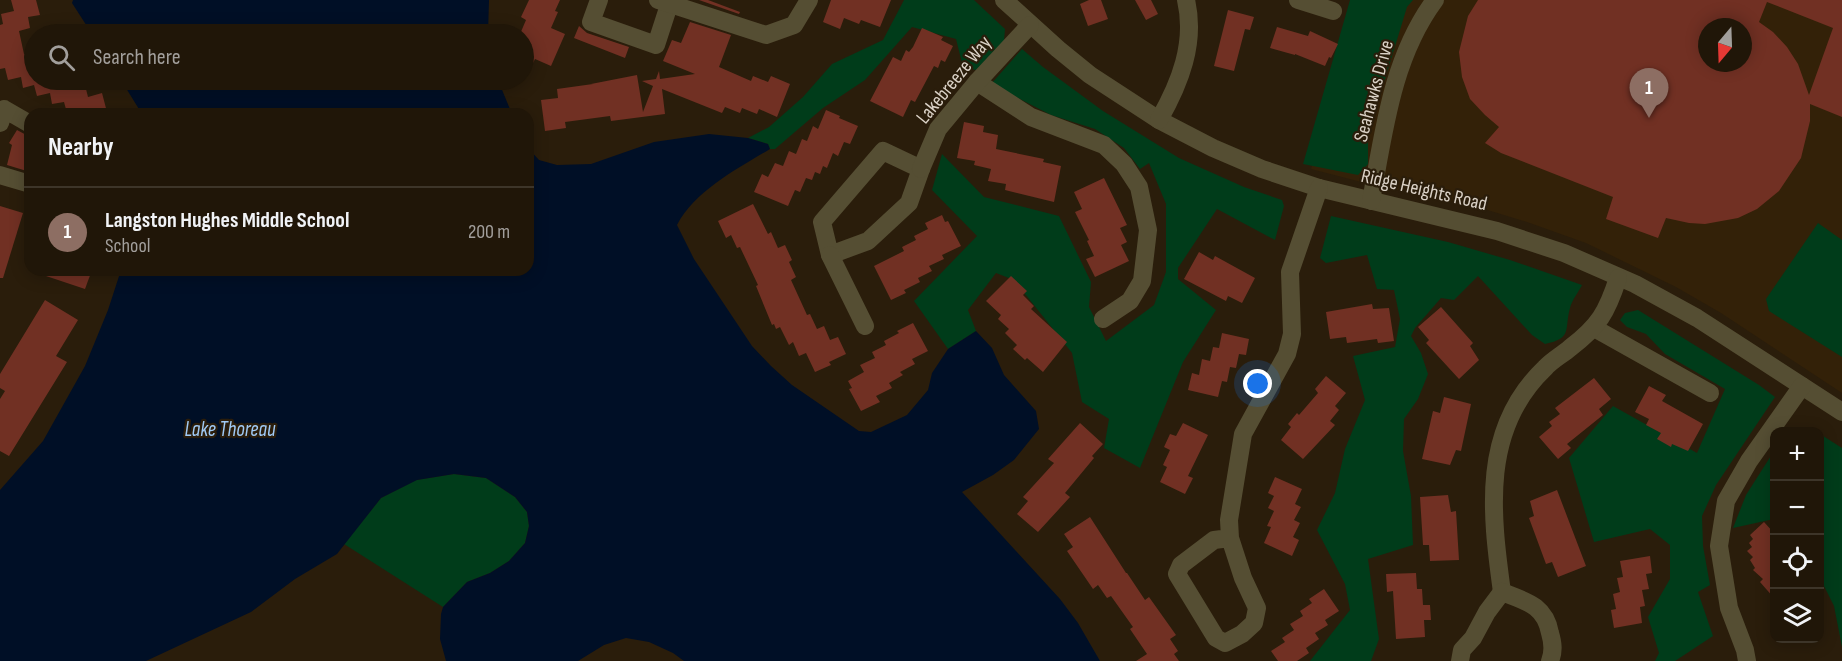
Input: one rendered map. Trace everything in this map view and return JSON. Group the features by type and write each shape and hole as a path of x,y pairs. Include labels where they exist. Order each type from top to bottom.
{"street":[{"path":"599,0 591,22 656,45 663,2 766,35 794,25 809,0"},
{"name":"Ridge Heights Road","path":"1004,0 1090,75 1159,120 1213,148 1262,169 1319,188 1497,231 1564,253 1635,284 1697,318 1842,412"},
{"path":"1159,120 1179,82 1186,57 1190,32 1186,0"},
{"path":"1298,0 1333,11"},
{"name":"Seahawks Drive","path":"1371,201 1387,116 1400,65 1417,26 1435,0"},
{"name":"Lakebreeze Way","path":"830,255 868,241 909,203 938,129 977,82 1030,25"},
{"path":"977,82 1031,117 1104,145 1124,164 1139,187 1148,230 1142,281 1130,301 1103,319"},
{"path":"0,123 4,109 24,121"},
{"path":"865,326 830,255 822,222 884,151 921,169"},
{"path":"0,175 24,182"},
{"path":"1230,538 1214,540 1181,565 1177,574 1216,638 1225,643 1242,634 1254,623 1257,608 1243,578 1230,538 1229,520 1243,434 1287,354 1292,334 1290,272 1319,188"},
{"path":"1460,661 1462,650 1473,638 1487,612 1502,592 1493,520 1496,460 1504,428 1514,406 1530,384 1546,367 1594,328 1602,318 1618,278"},
{"path":"1594,328 1710,393"},
{"path":"1747,661 1729,608 1719,546 1726,501 1749,460 1803,386"},
{"path":"1502,592 1541,611 1549,626 1552,642 1550,661"}],"shaded area":[{"path":"1354,0 1842,0 1842,393 1721,313 1676,287 1586,243 1481,208 1311,169"}],"green space":[{"path":"904,0 974,0 1005,29 1004,41 976,70 963,67 956,39 912,27 865,80 823,108 775,149 770,149 768,144 748,138 769,127 803,97 832,64 883,40"},
{"path":"1350,0 1413,0 1407,7 1368,135 1368,164 1358,175 1303,164"},
{"path":"1022,49 1103,111 1179,158 1244,187 1282,200 1284,206 1275,240 1217,209 1178,268 1178,279 1216,310 1183,362 1140,468 1104,448 1109,419 1082,402 1072,353 1014,280 996,273 968,310 976,331 948,349 914,301 977,236 932,190 942,154 984,197 1059,216 1091,282 1089,307 1106,341 1154,305 1166,272 1166,204 1149,163 1140,169 1124,148 1095,129 1051,115 991,84"},
{"path":"1331,216 1448,242 1510,260 1582,285 1571,305 1566,332 1554,342 1545,344 1532,335 1478,276 1454,300 1441,298 1415,328 1411,336 1421,353 1428,374 1418,399 1404,419 1403,451 1411,496 1413,545 1368,559 1379,639 1371,661 1310,661 1350,610 1345,584 1317,530 1335,493 1345,449 1365,400 1353,356 1395,347 1400,319 1394,290 1377,289 1367,255 1326,263 1320,258"},
{"path":"1818,223 1842,240 1842,357 1769,311 1766,299"},
{"path":"1638,310 1775,397 1716,485 1702,516 1703,546 1710,585 1698,592 1713,636 1675,661 1655,661 1659,653 1648,617 1670,579 1670,545 1650,529 1594,542 1569,458 1613,406 1697,453 1725,389 1665,354 1646,334 1627,327 1620,320 1625,313"},
{"path":"1824,437 1842,448 1842,647 1834,606 1824,586"},
{"path":"1770,457 1770,520 1733,528 1746,495"},
{"path":"454,474 486,478 515,497 527,512 529,526 525,543 509,561 490,573 467,582 443,607 344,544 381,498 416,480"}],"water":[{"path":"73,0 489,0 488,24 86,24 72,3"},
{"path":"127,90 502,90 510,108 138,108"},
{"name":"Lake Thoreau","path":"709,134 748,138 768,144 770,149 706,191 695,201 677,225 694,259 752,346 792,385 859,431 871,432 907,415 928,390 932,373 948,349 976,331 992,348 1004,375 1036,411 1039,429 1014,460 962,492 1060,599 1078,623 1100,661 684,661 649,642 626,638 604,645 578,661 446,661 440,639 443,607 467,582 490,573 509,561 525,543 529,526 527,512 515,497 486,478 454,474 417,480 381,498 337,554 295,579 251,612 146,661 0,661 0,490 43,441 85,366 119,276 534,276 534,155 539,160 557,165 591,164 654,142"}],"building":[{"path":"11,0 36,0 40,15 28,17 29,24 24,24 24,30 19,31 24,54 23,88 21,77 8,80 5,68 0,69 0,25 3,24 1,14 14,11"},
{"path":"529,0 560,0 551,28 565,34 551,66 535,59 534,61 534,24 524,24 526,20 521,17"},
{"path":"699,0 708,0 740,12 739,14"},
{"path":"831,0 891,0 880,27 861,20 859,24 844,18 840,29 823,22"},
{"path":"1089,0 1101,0 1108,19 1088,26 1080,4"},
{"path":"1135,0 1151,0 1158,14 1146,20"},
{"path":"1478,0 1842,0 1842,117 1810,104 1810,121 1801,158 1779,191 1757,209 1738,218 1705,224 1666,218 1658,238 1606,219 1613,197 1501,153 1485,143 1499,127 1470,99 1462,77 1459,52 1468,16","holes":["1767,2 1833,28 1809,95 1798,64 1787,47 1773,32 1759,22"]},
{"path":"1228,10 1254,17 1250,30 1245,29 1234,71 1214,66"},
{"path":"690,22 731,35 719,67 751,81 753,76 768,82 771,76 790,84 777,117 759,109 757,114 742,108 740,113 725,107 722,113 662,89 665,114 611,121 610,116 565,122 566,128 545,131 541,100 558,98 557,89 637,75 643,112 653,86 642,81 656,79 659,71 660,79 695,74 663,61 672,40 681,43"},
{"path":"579,26 587,33 629,47 625,58 574,38"},
{"path":"1277,27 1308,36 1310,31 1338,44 1325,66 1295,54 1270,48"},
{"path":"922,28 943,37 941,40 953,46 945,62 941,60 938,68 934,66 915,102 911,100 903,117 870,101 893,57 901,61 906,50 909,52 913,47"},
{"path":"35,90 86,90 88,97 102,93 106,108 66,108 64,102 52,104 50,93 37,96"},
{"path":"826,110 858,126 850,144 844,142 838,156 833,153 827,168 823,166 820,174 815,172 812,180 806,178 800,192 795,190 788,206 754,192 762,174 768,177 775,163 783,166 789,151 796,154 802,139 807,141 813,126 818,129"},
{"path":"964,122 984,126 983,132 998,135 996,149 1044,159 1043,162 1061,166 1054,202 1005,190 1006,184 988,181 991,169 974,165 975,161 957,158"},
{"path":"17,130 24,134 24,170 7,165 12,145 9,143"},
{"path":"1104,178 1127,225 1120,228 1127,242 1121,245 1129,261 1095,277 1086,259 1094,256 1075,212 1082,209 1074,192"},
{"path":"753,204 768,234 771,232 778,248 785,245 796,277 791,280 807,315 810,314 817,329 824,326 830,340 838,337 846,354 829,362 831,365 815,372 806,353 799,356 793,342 789,345 780,327 776,329 774,324 772,325 756,286 758,285 740,247 737,248 731,235 726,238 718,221"},
{"path":"0,206 23,213 3,278 0,278"},
{"path":"942,215 945,222 948,221 961,246 942,255 944,259 929,266 932,271 918,278 920,282 904,290 906,293 891,300 874,266 904,251 902,247 916,240 914,236 928,229 925,223"},
{"path":"1199,252 1213,260 1215,256 1255,278 1242,303 1228,296 1226,301 1184,279"},
{"path":"46,276 90,276 85,289"},
{"path":"1011,276 1027,291 1023,295 1034,306 1031,309 1067,342 1043,372 1013,349 1017,345 1005,333 1009,329 998,319 1001,315 986,301"},
{"path":"45,300 78,320 56,356 67,362 9,456 0,451 0,399 5,391 0,388 0,374"},
{"path":"1372,304 1373,309 1389,308 1394,341 1378,343 1377,339 1347,343 1346,337 1330,339 1326,312"},
{"path":"1441,307 1473,343 1470,346 1479,360 1459,379 1426,343 1429,340 1418,327"},
{"path":"913,323 928,351 912,359 915,364 900,372 903,375 889,383 892,388 876,396 880,402 861,411 849,389 852,388 848,381 864,372 860,365 875,358 872,352 886,345 884,341"},
{"path":"1222,333 1249,339 1246,355 1239,354 1236,368 1230,367 1227,382 1222,381 1218,397 1188,390 1192,373 1199,375 1202,359 1210,361 1213,347 1219,348"},
{"path":"1326,376 1346,393 1335,406 1339,410 1330,421 1335,425 1303,459 1281,440 1291,427 1288,424 1318,393 1315,389"},
{"path":"1594,378 1611,399 1599,409 1603,415 1567,444 1571,448 1558,459 1539,437 1552,426 1549,422 1560,414 1555,408"},
{"path":"1649,386 1666,395 1662,401 1703,424 1688,451 1672,444 1671,447 1657,439 1661,433 1646,425 1649,419 1635,412"},
{"path":"1444,397 1471,404 1461,451 1456,450 1450,465 1422,459 1433,411 1440,413"},
{"path":"1080,423 1103,444 1065,493 1070,497 1038,532 1017,514 1028,501 1023,497 1054,463 1048,459"},
{"path":"1183,423 1208,435 1188,476 1193,478 1185,494 1160,482 1167,467 1163,465 1170,450 1164,447 1170,434 1176,436"},
{"path":"1275,477 1302,489 1295,504 1301,507 1294,520 1300,523 1293,537 1299,540 1292,556 1264,543 1271,527 1267,526 1274,511 1268,508 1274,496 1268,493"},
{"path":"1557,490 1586,566 1558,577 1552,562 1546,564 1529,518 1534,516 1530,501"},
{"path":"1448,495 1451,512 1456,511 1459,560 1430,561 1429,545 1423,545 1420,497"},
{"path":"1090,517 1145,600 1149,597 1176,635 1170,639 1178,651 1174,654 1179,661 1136,661 1147,654 1130,629 1133,627 1111,596 1107,598 1098,585 1093,589 1067,551 1073,547 1064,534"},
{"path":"1764,522 1770,529 1770,593 1760,582 1763,579 1753,570 1755,568 1750,560 1753,557 1747,551 1752,547 1749,543 1753,539 1750,535"},
{"path":"1650,556 1652,573 1646,574 1649,589 1642,590 1645,606 1640,607 1642,623 1614,628 1611,610 1616,609 1613,594 1620,592 1617,578 1623,577 1620,561"},
{"path":"1416,573 1417,589 1422,589 1423,605 1430,605 1431,620 1424,620 1425,637 1396,639 1393,591 1387,592 1386,574"},
{"path":"1324,589 1339,611 1325,620 1328,625 1315,633 1319,639 1306,648 1309,653 1297,661 1278,661 1271,651 1285,642 1282,638 1294,630 1290,624 1303,616 1300,611 1312,603 1309,599"}],"place":[{"name":"Langston Hughes Middle School","path":"1649,118"}]}
